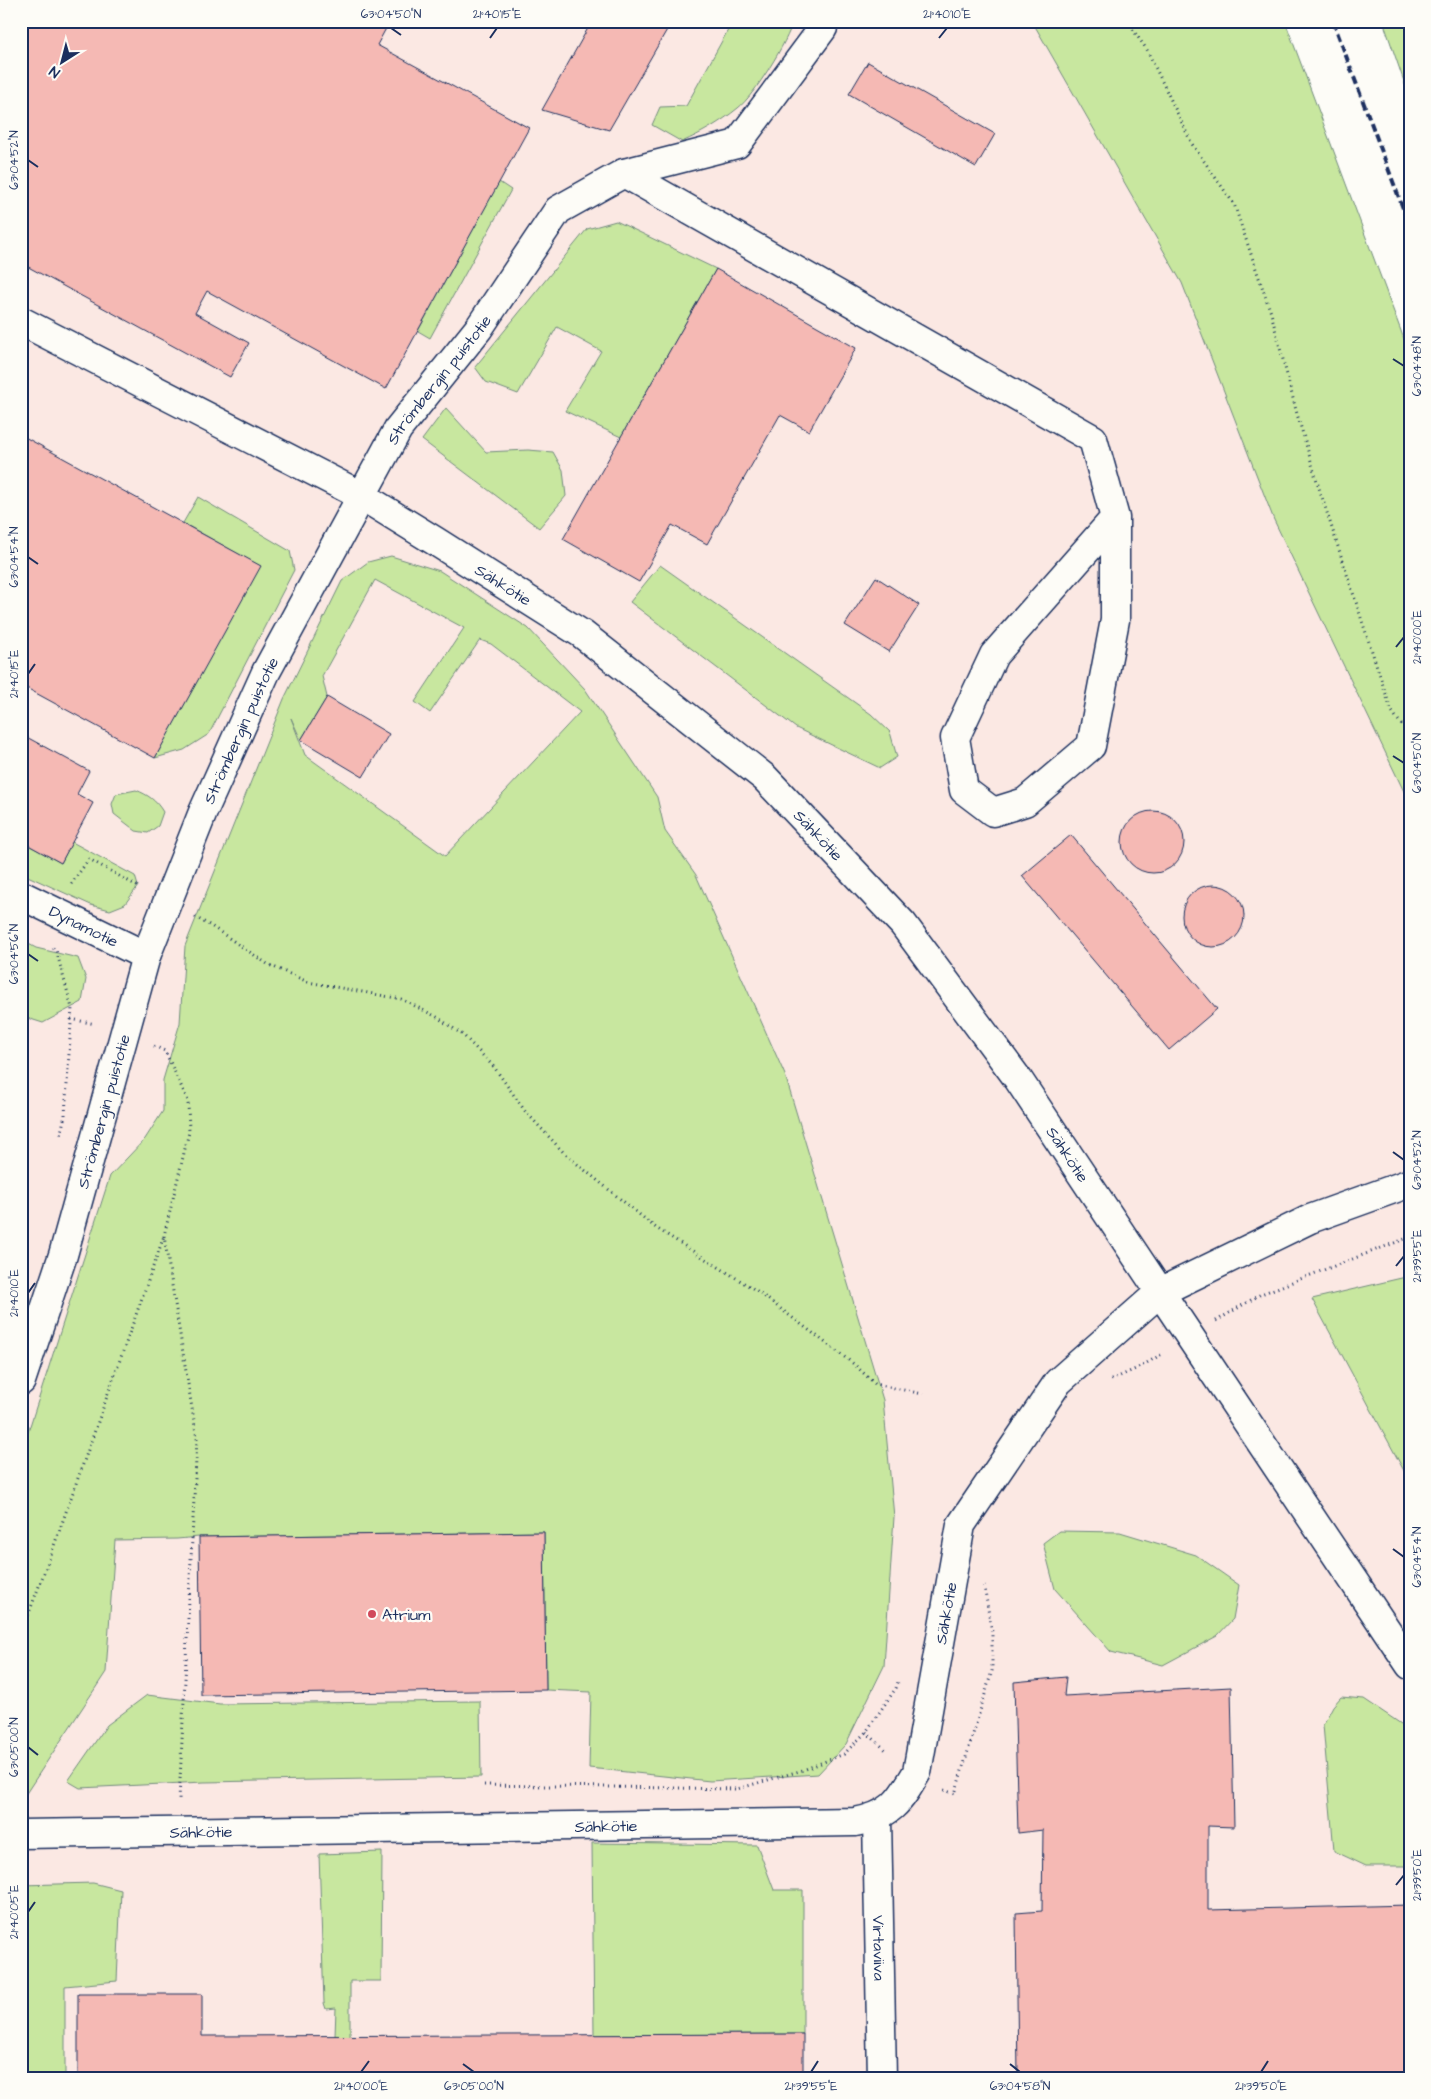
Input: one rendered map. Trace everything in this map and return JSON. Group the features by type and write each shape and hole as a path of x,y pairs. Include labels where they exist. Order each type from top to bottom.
{"street":[{"name":"Strömbergin puistotie","path":"21,1381 63,1255 146,956 203,812 266,672 398,429 478,328 558,210 624,173 737,144 823,28 823,21"},
{"path":"624,173 1093,439 1115,518 1115,620 1091,746 1025,802 993,812 964,790 956,738 994,655 1115,518"},
{"name":"Sähkötie","path":"21,321 362,496 582,634 765,778 902,924 1018,1079 1410,1665"},
{"name":"Dynamotie","path":"21,895 146,956"},
{"path":"1160,1292 1310,1219 1410,1183"},
{"name":"Sähkötie","path":"21,1834 845,1822 876,1818 897,1803 917,1772 960,1525 1058,1382 1160,1292"},
{"name":"Virtaviiva","path":"876,1818 882,2078"}],"path":[{"path":"1127,21 1147,50 1192,144 1234,204 1271,313 1297,414 1319,488 1391,710 1410,737"},
{"path":"59,1143 65,1115 72,1008 56,950 40,942 53,911 88,859 211,926 269,965 308,982 401,999 437,1018 463,1035 494,1067 525,1111 565,1154 656,1228 758,1291 855,1365 875,1384 923,1394"},
{"path":"21,1634 164,1236 189,1132 188,1101 165,1051 125,1031 71,1019"},
{"path":"164,1236 197,1439 177,1831"},
{"path":"1106,1382 1138,1368 1260,1294 1410,1237"},
{"path":"866,1732 914,1777 955,1794 992,1671 992,1632 983,1580"},
{"path":"484,1785 737,1789 804,1770 844,1754 866,1732 896,1688 902,1670"}],"shaded area":[{"path":"21,21 1256,21 1410,382 1410,2078 21,2078"}],"green space":[{"path":"733,21 793,21 778,54 761,80 745,102 732,113 711,127 682,142 652,125 660,107 686,106"},
{"path":"1032,21 1285,21 1410,355 1410,804 1274,520 1182,283"},
{"path":"1383,21 1410,21 1410,99"},
{"path":"499,182 511,190 430,338 418,331"},
{"path":"616,221 716,269 621,437 565,411 601,351 557,327 518,394 486,382 475,367 587,229"},
{"path":"446,408 486,452 528,450 553,452 563,470 566,496 539,528 422,440"},
{"path":"198,497 290,551 294,570 209,734 184,750 155,758 260,566 183,523"},
{"path":"391,556 440,571 528,628 585,689 657,797 665,831 696,875 785,1075 883,1400 894,1517 884,1666 846,1744 818,1774 710,1781 589,1768 591,1692 546,1690 544,1532 199,1537 115,1540 106,1672 25,1795 21,1798 21,1454 110,1176 145,1139 163,1111 163,1080 180,1023 185,946 284,699 342,581 368,562","holes":["375,580 464,628 415,702 430,713 480,640 491,644 580,712 445,856 305,755 291,718 301,740 327,697 322,676"]},
{"path":"660,565 871,714 890,732 897,757 880,768 796,728 630,602"},
{"path":"136,790 151,798 163,812 158,826 148,833 136,831 114,814 112,804 116,794"},
{"path":"21,841 61,863 72,842 135,876 138,886 125,904 110,910 91,905 21,873"},
{"path":"21,940 36,948 78,958 86,979 82,1002 43,1023 21,1016"},
{"path":"1410,1276 1410,1482 1312,1299"},
{"path":"1059,1531 1120,1532 1196,1555 1239,1585 1233,1619 1217,1636 1163,1665 1111,1652 1055,1589 1043,1543"},
{"path":"147,1695 220,1704 480,1701 481,1777 204,1782 80,1788 68,1781 107,1725"},
{"path":"1341,1697 1364,1699 1410,1730 1410,1866 1366,1866 1334,1851 1323,1725 1333,1706"},
{"path":"592,1843 757,1845 774,1890 803,1890 803,2034 594,2035"},
{"path":"382,1852 381,1981 350,1981 350,2036 335,2036 336,2008 326,2009 324,2003 319,1854"},
{"path":"93,1883 121,1890 117,1981 65,1986 65,2078 21,2078 21,1885"}],"building":[{"path":"21,21 390,21 377,45 529,128 386,389 207,291 195,313 249,343 230,377 21,263"},
{"path":"592,21 672,21 609,130 542,110"},
{"path":"868,62 995,134 976,167 849,94"},
{"path":"716,269 856,348 809,431 780,415 707,544 672,525 639,582 563,539"},
{"path":"21,435 261,566 155,758 21,685"},
{"path":"876,577 919,605 889,652 845,625"},
{"path":"327,697 389,734 363,777 301,740"},
{"path":"21,734 89,771 77,794 93,803 61,863 21,841"},
{"path":"1153,811 1165,814 1175,820 1181,830 1184,842 1181,854 1175,864 1165,870 1153,873 1141,870 1131,864 1125,854 1122,842 1125,830 1131,820 1141,814"},
{"path":"1071,835 1217,1009 1169,1050 1022,876"},
{"path":"1213,885 1225,888 1235,894 1241,904 1244,916 1241,928 1235,938 1225,944 1213,947 1201,944 1191,938 1185,928 1182,916 1185,904 1191,894 1201,888"},
{"name":"Atrium","path":"544,1532 546,1690 201,1695 199,1537"},
{"path":"1066,1677 1064,1696 1231,1687 1234,1827 1208,1826 1208,1910 1410,1905 1410,2078 1018,2078 1016,1913 1042,1911 1043,1830 1018,1833 1014,1682"},
{"path":"78,1994 202,1994 202,2036 803,2034 803,2078 78,2078"}],"railway":[{"path":"1333,21 1410,227"}],"place":[{"name":"Atrium","path":"372,1614"}]}
